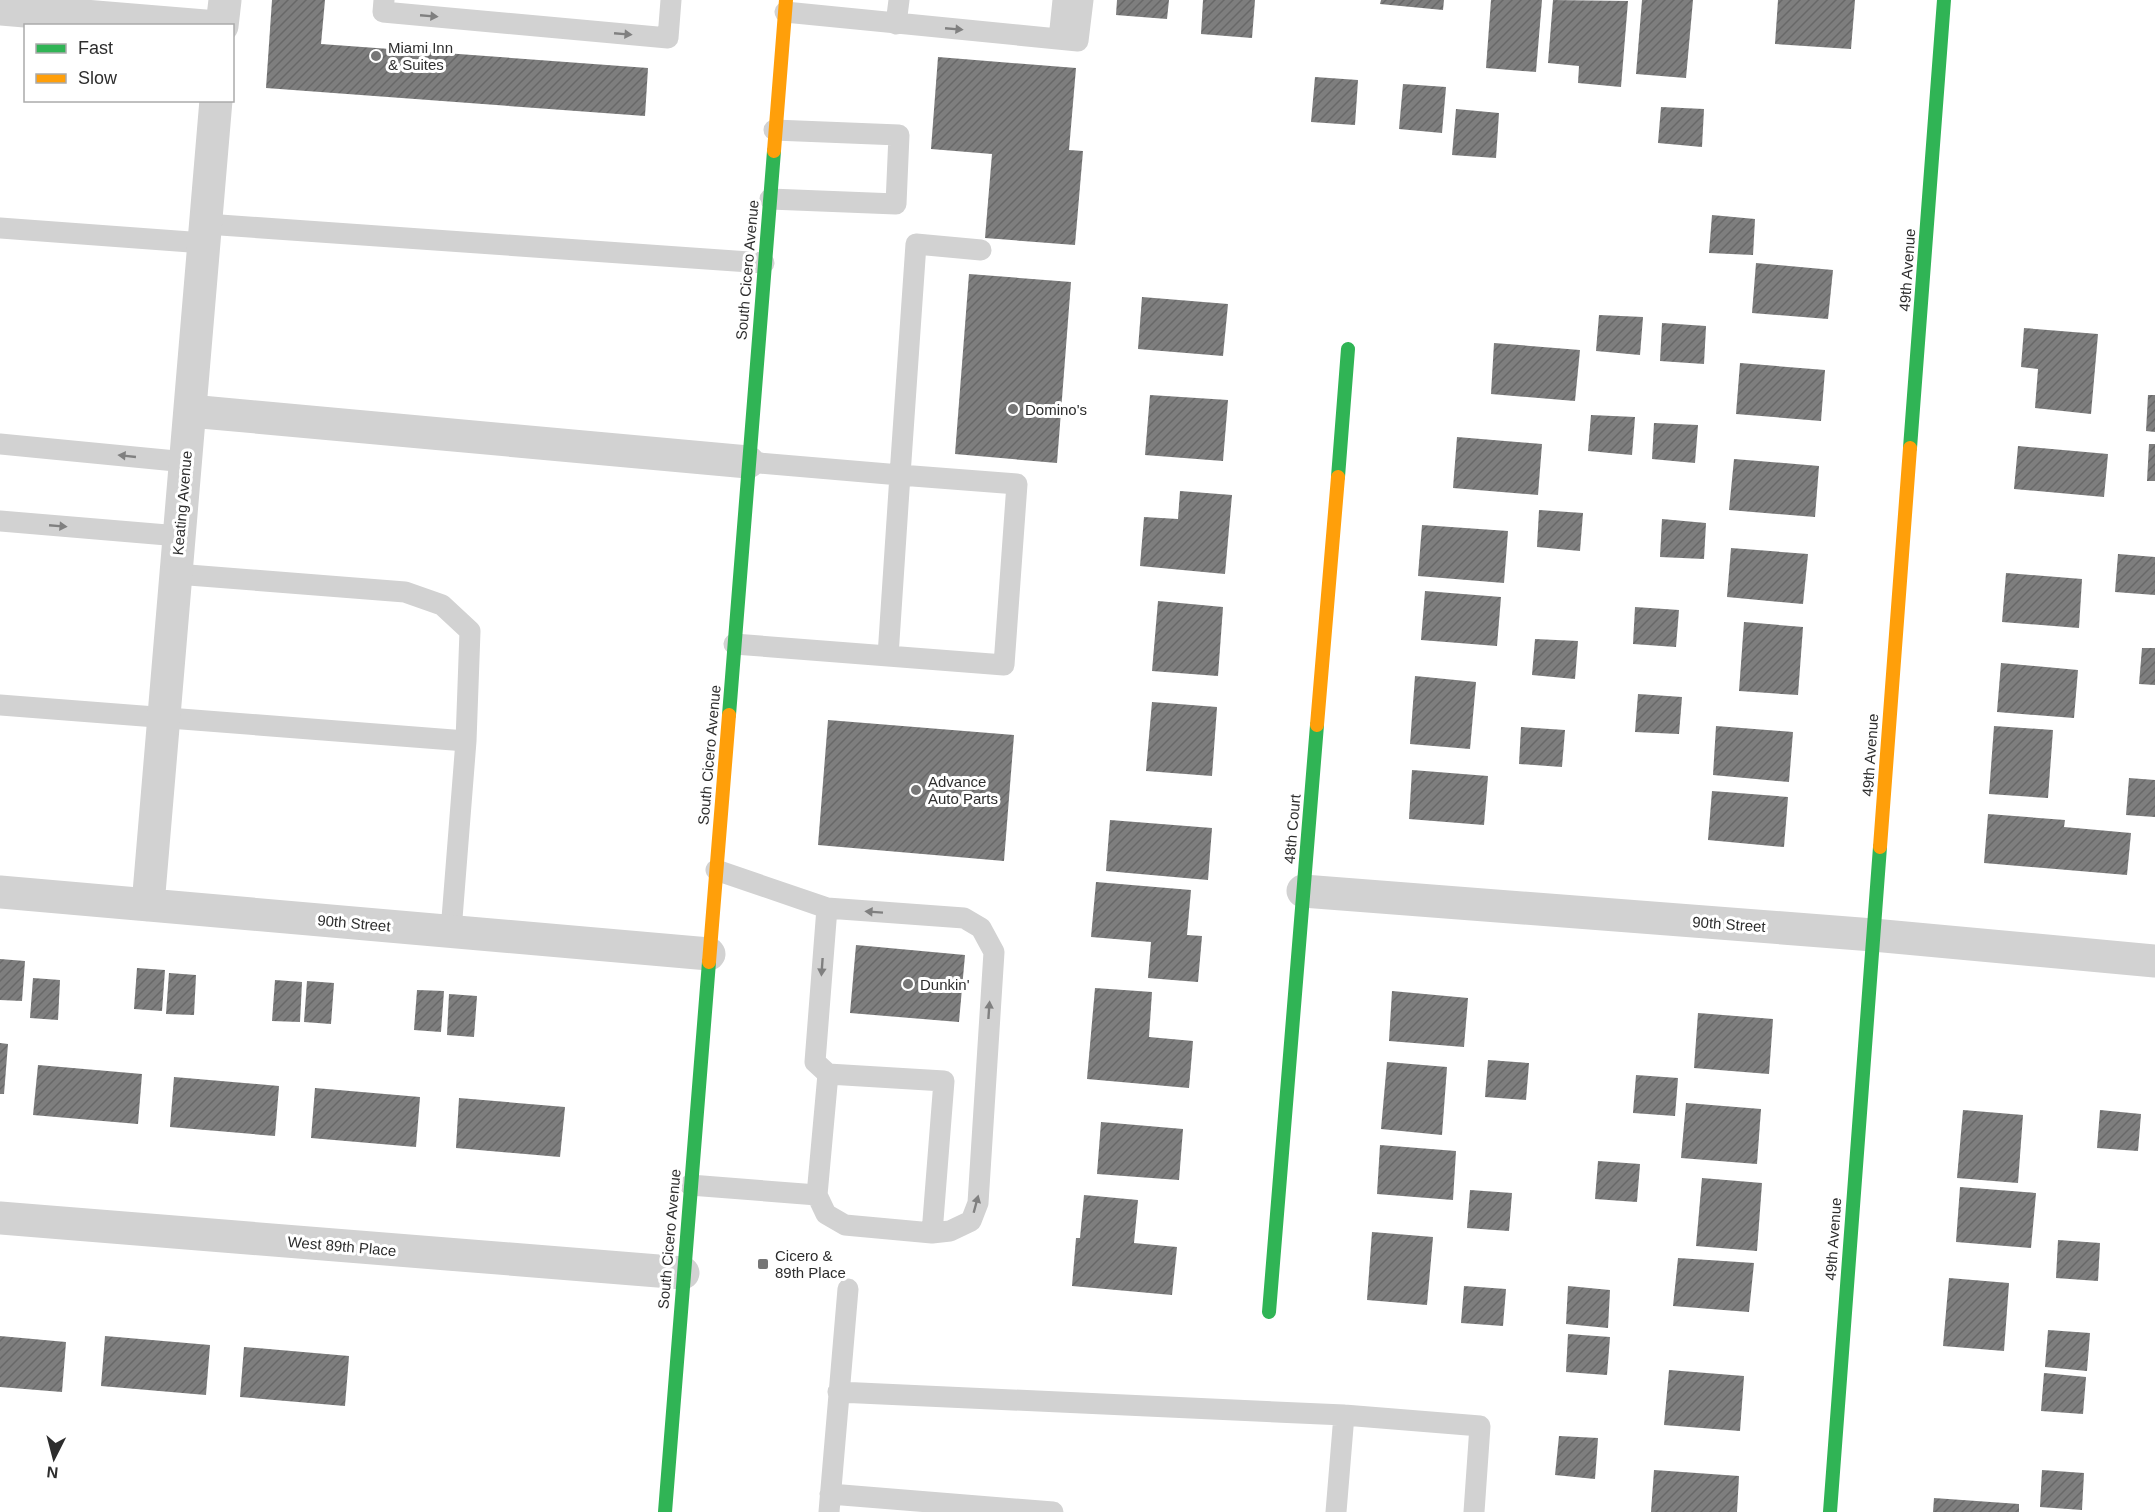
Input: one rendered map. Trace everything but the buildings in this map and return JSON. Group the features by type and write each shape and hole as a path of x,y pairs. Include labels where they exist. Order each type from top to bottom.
{"street":[{"path":"222,24 225,0"},
{"name":"49th Avenue","path":"1830,1512 1944,0"},
{"name":"South Cicero Avenue","path":"664,1512 785,6"},
{"path":"0,9 182,24"},
{"name":"Keating Avenue","path":"148,905 216,102"},
{"name":"48th Court","path":"1269,1312 1348,349"},
{"path":"190,411 748,462"},
{"name":"90th Street","path":"1303,891 1873,935 2155,961"},
{"name":"90th Street","path":"0,892 709,954"},
{"name":"West 89th Place","path":"0,1218 683,1273"}],"lane":[{"path":"384,0 383,12 668,38 671,0"},
{"path":"896,24 899,0"},
{"path":"1059,39 1063,0"},
{"path":"785,6 896,24 1078,41 1083,0"},
{"path":"770,199 896,204 899,135 774,130"},
{"path":"0,228 205,234 764,263"},
{"path":"888,656 916,244 981,250"},
{"path":"0,444 186,462"},
{"path":"734,644 1004,665 1017,484 748,462"},
{"path":"0,522 179,536"},
{"path":"176,574 405,592 442,605 470,631 466,741 451,932"},
{"path":"0,705 466,741"},
{"path":"716,870 827,908 964,918 981,928 994,952 978,1203 971,1221 950,1231 932,1233 845,1225 826,1214 818,1195 828,1074"},
{"path":"827,908 815,1062 828,1074 944,1081 932,1233"},
{"path":"690,1185 818,1195"},
{"path":"848,1289 829,1503 1053,1512"},
{"path":"838,1392 1344,1415 1480,1426 1474,1512"},
{"path":"1336,1512 1344,1415"}],"traffic: fast":[{"path":"1910,448 1944,0"},
{"path":"729,715 774,151"},
{"path":"1338,477 1348,349"},
{"path":"1269,1312 1317,725"},
{"path":"1830,1512 1880,847"},
{"path":"665,1512 709,962"}],"traffic: slow":[{"path":"774,151 786,0"},
{"path":"1880,847 1910,448"},
{"path":"1317,725 1338,477"},
{"path":"709,962 729,715"}],"place":[{"name":"Miami Inn & Suites","path":"376,56"},
{"name":"Domino's","path":"1013,409"},
{"name":"Advance Auto Parts","path":"916,790"},
{"name":"Dunkin'","path":"908,984"},
{"name":"Cicero & 89th Place","path":"763,1264"}]}
